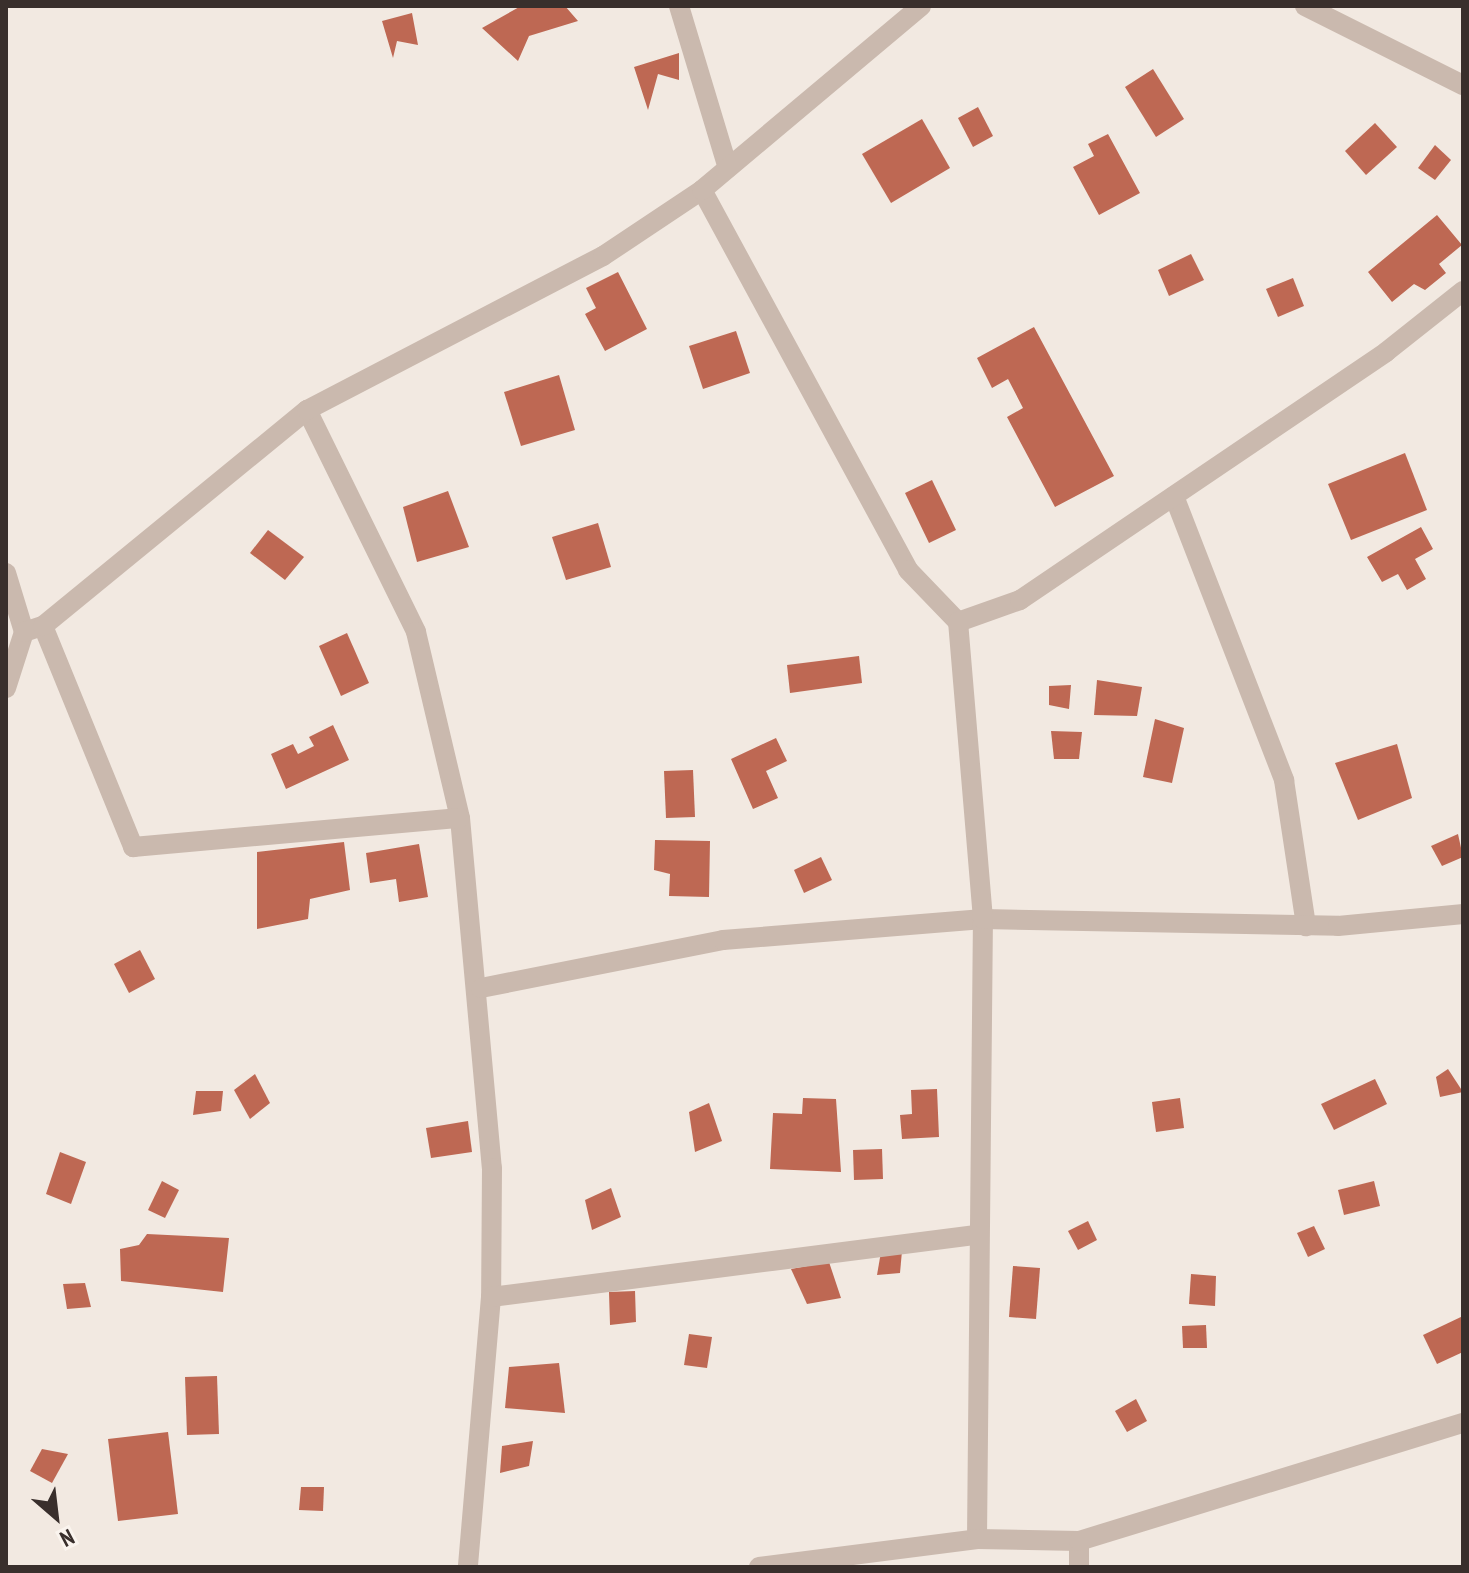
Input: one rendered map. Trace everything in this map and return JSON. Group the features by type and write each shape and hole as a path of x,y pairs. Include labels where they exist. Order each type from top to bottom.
{"street":[{"path":"679,6 728,168"},
{"path":"6,688 33,629 307,410 603,256 702,190 921,6"},
{"path":"1305,6 1463,85"},
{"path":"702,190 908,570 958,622 983,919 976,1235 977,1539"},
{"path":"958,622 1020,600 1386,352 1463,291"},
{"path":"307,410 416,632 460,818 481,988 491,1297 468,1567"},
{"path":"1174,496 1284,780 1306,926"},
{"path":"6,573 133,847 460,818"},
{"path":"481,988 723,940 983,919 1306,926 1463,914"},
{"path":"491,1297 976,1235"},
{"path":"759,1567 977,1539 1079,1541 1463,1423"},
{"path":"1079,1541 1079,1567"}],"building":[{"path":"521,6 565,6 578,21 529,36 518,61 482,28"},
{"path":"412,13 418,45 397,41 393,58 382,21"},
{"path":"679,53 679,80 658,74 648,110 634,67"},
{"path":"1153,69 1184,119 1156,137 1125,87"},
{"path":"978,107 993,136 973,147 958,118"},
{"path":"922,119 950,168 891,203 862,154"},
{"path":"1375,123 1397,147 1366,175 1345,151"},
{"path":"1108,134 1140,193 1099,215 1073,167 1094,156 1088,144"},
{"path":"1435,145 1451,160 1435,180 1418,168"},
{"path":"1437,215 1462,245 1439,264 1446,273 1425,290 1414,284 1392,302 1368,272"},
{"path":"1191,254 1204,280 1169,296 1158,270"},
{"path":"618,272 647,329 605,351 585,314 596,308 586,288"},
{"path":"1293,278 1304,306 1278,317 1266,289"},
{"path":"1034,327 1114,476 1055,507 1007,417 1023,408 1008,379 992,388 977,358"},
{"path":"736,331 750,373 703,389 689,346"},
{"path":"559,375 575,430 521,446 504,392"},
{"path":"1405,453 1427,510 1351,540 1328,484"},
{"path":"932,480 956,530 929,543 905,493"},
{"path":"448,491 469,547 417,562 403,507"},
{"path":"598,523 611,567 566,580 552,537"},
{"path":"1421,527 1433,549 1415,559 1426,579 1407,590 1398,574 1382,582 1367,557"},
{"path":"268,530 304,557 285,580 250,553"},
{"path":"347,633 369,683 341,696 319,646"},
{"path":"859,656 862,683 790,693 787,665"},
{"path":"1097,680 1142,687 1137,716 1094,715"},
{"path":"1071,685 1069,709 1049,705 1049,686"},
{"path":"1155,719 1184,728 1172,783 1143,777"},
{"path":"333,725 349,760 286,789 271,754 293,744 298,754 314,746 309,737"},
{"path":"1051,731 1082,732 1079,759 1054,759"},
{"path":"776,738 787,761 766,771 778,798 753,809 731,759"},
{"path":"1397,744 1412,798 1358,820 1335,763"},
{"path":"693,770 695,817 666,818 664,771"},
{"path":"1458,834 1463,857 1442,866 1431,846"},
{"path":"655,840 710,841 709,897 669,896 670,874 654,870"},
{"path":"344,842 350,890 310,899 308,919 257,929 257,852"},
{"path":"419,844 428,897 399,902 396,879 370,883 366,853"},
{"path":"821,857 832,880 804,893 794,870"},
{"path":"140,950 155,979 129,993 114,964"},
{"path":"1448,1069 1463,1092 1440,1097 1436,1077"},
{"path":"255,1074 270,1103 250,1119 234,1090"},
{"path":"1375,1079 1387,1104 1334,1130 1321,1104"},
{"path":"937,1089 939,1137 902,1139 900,1115 912,1114 911,1090"},
{"path":"196,1091 223,1091 221,1111 193,1115"},
{"path":"803,1098 836,1099 841,1172 770,1169 773,1113 802,1114"},
{"path":"1180,1098 1184,1128 1156,1132 1152,1102"},
{"path":"709,1103 722,1141 695,1152 689,1112"},
{"path":"468,1121 472,1152 431,1158 426,1128"},
{"path":"882,1149 883,1179 854,1180 853,1150"},
{"path":"60,1152 86,1162 71,1204 46,1194"},
{"path":"162,1181 179,1190 165,1218 148,1210"},
{"path":"1374,1181 1380,1206 1344,1215 1338,1190"},
{"path":"611,1188 621,1217 592,1230 585,1200"},
{"path":"1088,1221 1097,1240 1078,1250 1068,1231"},
{"path":"1314,1226 1325,1249 1308,1257 1297,1233"},
{"path":"147,1234 229,1238 223,1292 121,1281 120,1249 139,1245"},
{"path":"882,1246 902,1251 900,1273 877,1275"},
{"path":"829,1262 841,1298 807,1304 791,1269"},
{"path":"1013,1266 1040,1268 1036,1319 1009,1317"},
{"path":"1191,1274 1216,1276 1215,1306 1189,1304"},
{"path":"85,1283 91,1307 67,1309 63,1284"},
{"path":"635,1291 636,1322 610,1325 609,1292"},
{"path":"1463,1316 1463,1352 1437,1364 1423,1335"},
{"path":"1206,1325 1207,1348 1183,1348 1182,1326"},
{"path":"689,1334 712,1337 707,1368 684,1365"},
{"path":"559,1363 565,1413 505,1408 509,1367"},
{"path":"217,1376 219,1434 187,1435 185,1377"},
{"path":"1136,1399 1147,1421 1127,1432 1115,1411"},
{"path":"168,1432 178,1514 118,1521 108,1439"},
{"path":"533,1441 529,1466 500,1473 502,1446"},
{"path":"42,1449 68,1454 52,1483 30,1471"},
{"path":"301,1487 324,1487 323,1511 299,1510"}]}
